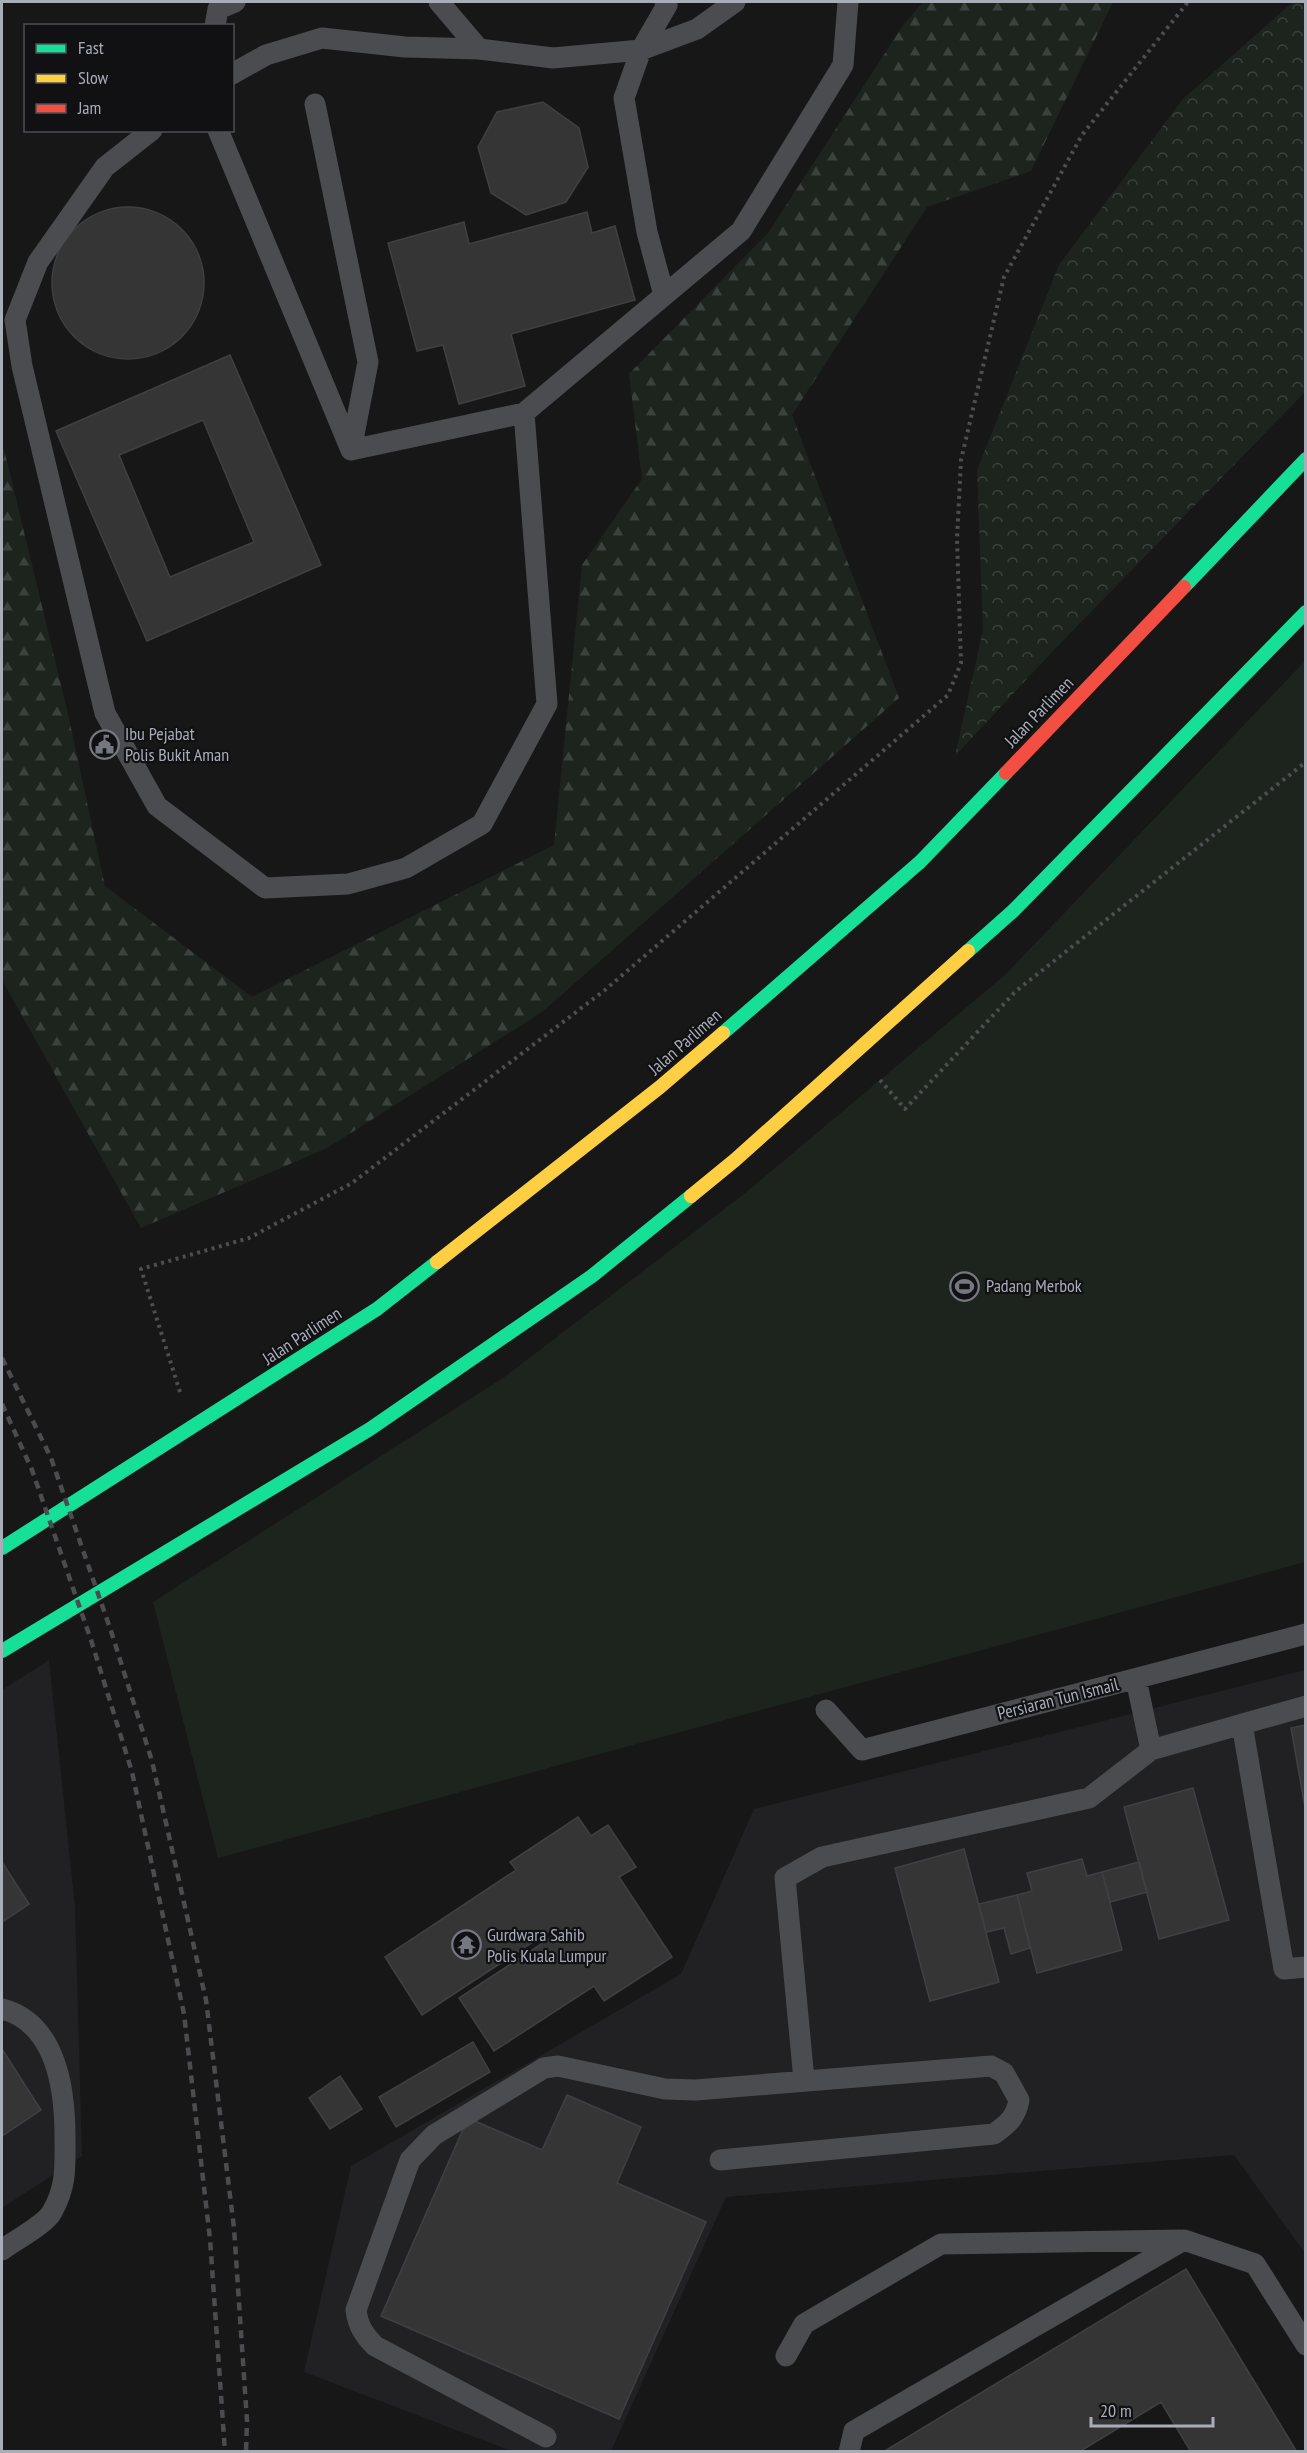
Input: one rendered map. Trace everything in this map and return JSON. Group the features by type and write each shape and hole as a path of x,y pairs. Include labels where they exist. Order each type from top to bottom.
{"street":[{"name":"Jalan Parlimen","path":"2,1548 377,1309 660,1087 920,862 1305,459"},
{"path":"2,1651 370,1429 591,1276 735,1160 1013,911 1305,612"}],"lane":[{"path":"215,24 218,9 235,2"},
{"path":"439,2 479,49"},
{"path":"664,295 647,232 624,98 641,50 667,5 665,2"},
{"path":"234,73 266,55 322,38 405,48 479,49 553,58 641,50 697,29 735,2"},
{"path":"351,450 524,413 741,231 843,65 848,2"},
{"path":"315,104 368,362 351,450"},
{"path":"149,132 105,167 38,262 15,320 22,366 105,713 157,806 265,888 348,884 406,868 482,824 547,704 524,413"},
{"path":"219,132 351,450"},
{"name":"Persiaran Tun Ismail","path":"826,1710 862,1750 1305,1634"},
{"path":"1136,1679 1151,1750"},
{"path":"804,2080 785,1878 822,1857 1089,1798 1151,1750 1305,1706"},
{"path":"1242,1724 1284,1969 1305,1967"},
{"path":"2,2009 30,2022 57,2064 65,2101 65,2185 51,2215 2,2250"},
{"path":"546,2437 375,2346 361,2328 356,2310 410,2160 434,2135 544,2068 573,2068 665,2089 696,2090 991,2066 1004,2073 1019,2100 1016,2113 1006,2126 994,2134 720,2160"},
{"path":"786,2356 804,2324 941,2244 1184,2240 1255,2264 1305,2345"},
{"path":"849,2451 854,2431 1184,2240"}],"path":[{"path":"180,1392 141,1269 249,1238 352,1183 604,990 948,695 961,663 957,539 961,460 1004,277 1082,135 1188,2"},
{"path":"891,1094 905,1109 1016,991 1305,762"}],"shaded area":[{"path":"49,1660 75,1907 82,2156 2,2208 2,1690"},
{"path":"1305,1670 1305,2253 1234,2155 726,2197 611,2451 511,2451 304,2372 351,2166 681,1974 754,1809"}],"green space":[{"path":"923,2 1113,2 1031,171 927,207 792,415 899,698 542,1012 327,1148 141,1228 2,980 2,450 4,449 68,714 105,886 252,997 554,845 582,565 642,479 629,374 768,233 904,24"},
{"path":"1293,2 1306,2 1305,392 1051,653 955,756 983,630 977,470 1059,265 1182,100"},
{"name":"Padang Merbok","path":"1305,661 1305,1562 218,1858 153,1602 503,1378 744,1194 1005,975"}],"building":[{"path":"543,102 579,128 588,167 566,202 526,215 491,193 478,147 497,112"},
{"path":"128,207 157,212 182,229 199,254 204,283 199,312 182,337 157,354 128,359 99,354 74,337 57,312 52,283 57,254 74,229 99,212"},
{"path":"587,212 592,233 615,226 635,300 511,334 525,386 459,404 443,345 417,351 388,243 464,222 469,244"},
{"path":"230,355 321,565 147,641 56,431","holes":["203,420 254,542 170,577 119,455"]},
{"path":"1306,1725 1306,1813 1291,1728"},
{"path":"1193,1788 1229,1920 1159,1939 1124,1807"},
{"name":"Gurdwara Sahib Polis Kuala Lumpur","path":"578,1817 591,1836 608,1825 636,1867 619,1877 672,1957 604,2001 594,1986 494,2051 459,1998 558,1933 554,1928 422,2015 385,1957 516,1870 510,1862"},
{"path":"964,1849 999,1982 930,2001 895,1868"},
{"path":"1082,1859 1087,1876 1102,1872 1122,1950 1037,1973 1017,1895 1032,1891 1027,1873"},
{"path":"2,1862 29,1904 2,1922"},
{"path":"1139,1862 1147,1892 1110,1902 1102,1872"},
{"path":"1017,1895 1030,1948 1011,1954 1004,1928 986,1932 979,1904"},
{"path":"473,2042 490,2072 396,2127 379,2097"},
{"path":"2,2049 41,2110 2,2136"},
{"path":"340,2076 362,2109 330,2129 309,2098"},
{"path":"567,2095 641,2127 617,2183 706,2222 619,2419 381,2316 468,2118 542,2150"},
{"path":"1186,2269 1297,2452 1191,2452 1161,2402 1079,2452 883,2452"}],"railway":[{"path":"2,1358 51,1458 111,1631 152,1761 206,2000 234,2228 247,2421 246,2452"},
{"path":"2,1404 32,1470 91,1640 132,1772 184,2014 210,2239 225,2452"}],"traffic: fast":[{"path":"1184,587 1306,459"},
{"path":"968,951 1013,911 1306,612"},
{"path":"723,1033 920,862 1006,773"},
{"path":"2,1651 370,1429 592,1276 691,1196"},
{"path":"2,1548 377,1309 437,1262"}],"traffic: slow":[{"path":"691,1196 735,1160 968,951"},
{"path":"437,1262 660,1087 723,1033"}],"traffic: jam":[{"path":"1006,773 1184,587"}],"place":[{"name":"Ibu Pejabat Polis Bukit Aman","path":"104,744"},
{"name":"Padang Merbok","path":"965,1286"},
{"name":"Gurdwara Sahib Polis Kuala Lumpur","path":"466,1945"}]}
